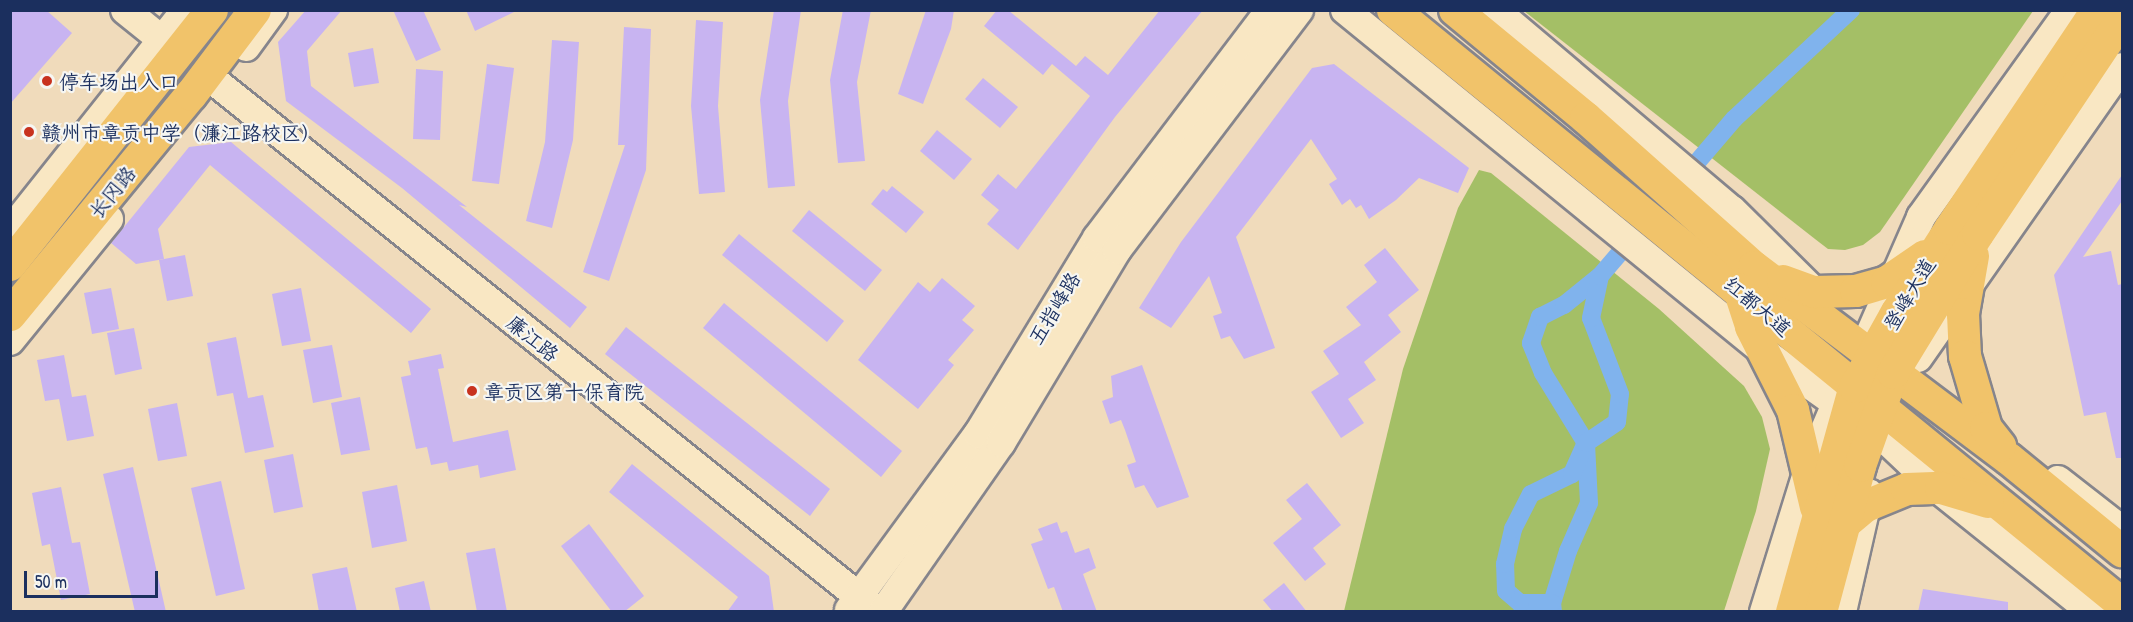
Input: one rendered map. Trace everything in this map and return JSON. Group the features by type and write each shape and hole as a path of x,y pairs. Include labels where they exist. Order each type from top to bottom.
{"main road":[{"name":"长冈路","path":"10,265 50,210 212,10"},
{"name":"长冈路","path":"10,315 191,95 255,10"},
{"name":"红都大道","path":"1393,10 1565,152 1703,243 1746,278 1887,359 2122,551"},
{"name":"红都大道","path":"1455,10 1592,106 1703,243"},
{"name":"登峰大道","path":"1821,612 1842,517 1846,395 1887,359 2097,10"},
{"name":"登峰大道","path":"1964,231 2122,19"},
{"path":"50,210 71,152"},
{"path":"1964,231 1894,279 1856,291 1814,292 1746,278 1751,327 1768,356 1792,410 1809,467 1842,517 1907,489 1937,488 2007,509"},
{"path":"1964,231 1965,356 1986,428 2009,459"},
{"name":"红都大道","path":"1746,278 1846,395 2007,509 2122,604"},
{"name":"登峰大道","path":"1792,612 1842,517 1881,421 1887,359"}],"street":[{"path":"125,10 161,39"},
{"path":"10,231 186,10"},
{"path":"10,341 218,84 273,10"},
{"name":"五指峰路","path":"867,608 978,434 1097,238 1270,10"},
{"name":"五指峰路","path":"867,608 1001,442 1117,250 1299,10"},
{"path":"1345,10 1538,168 1814,292 1887,359 1986,428 2122,530"},
{"path":"1495,10 1592,106"},
{"path":"1887,359 1894,279 1921,217 2070,10"},
{"path":"1887,359 1965,293 2122,68"},
{"name":"廉江路","path":"218,84 867,608"},
{"path":"1703,243 1768,356 1846,395 1809,467 1764,612"},
{"path":"1881,421 1937,488 2092,612"},
{"path":"1842,517 1842,612"}],"green space":[{"path":"1524,11 2033,11 1880,232 1863,245 1845,250 1828,249"},
{"path":"1479,170 1491,173 1659,309 1744,386 1762,417 1770,449 1756,511 1724,611 1344,611 1403,369 1458,208"}],"building":[{"path":"10,10 46,10 72,33 10,104"},
{"path":"306,10 342,10 307,51 311,86 467,207 459,205 587,307 570,328 402,188 286,101 278,42"},
{"path":"393,10 423,10 441,50 416,61"},
{"path":"466,10 518,10 475,31"},
{"path":"774,10 801,10 788,101 795,186 768,188 760,100"},
{"path":"843,10 871,10 857,82 865,161 838,163 830,80"},
{"path":"926,10 954,10 951,29 923,104 898,94"},
{"path":"997,10 1008,10 1076,66 1085,56 1108,75 1160,10 1203,10 1115,117 1018,250 987,224 999,210 981,195 998,174 1016,189 1090,96 1052,64 1043,75 984,26"},
{"path":"696,20 723,22 718,106 725,192 699,194 691,106"},
{"path":"624,27 651,29 646,170 609,281 583,272 625,145 618,145"},
{"path":"552,40 579,42 573,140 552,228 526,221 545,142"},
{"path":"373,48 379,83 354,87 348,53"},
{"path":"487,64 514,68 499,184 472,181"},
{"path":"1334,64 1469,168 1458,193 1419,178 1396,200 1369,219 1361,205 1356,208 1350,199 1342,205 1329,184 1337,179 1311,139 1236,237 1275,348 1244,359 1230,336 1221,339 1213,316 1222,313 1209,276 1171,328 1139,308 1181,242 1312,68"},
{"path":"416,69 443,71 440,140 413,139"},
{"path":"983,78 1018,107 1000,128 965,99"},
{"path":"937,130 972,159 954,180 920,151"},
{"path":"231,142 431,309 411,333 210,165 158,229 164,259 136,264 111,243 189,147"},
{"path":"2122,175 2122,201 2083,257 2111,251 2118,285 2122,284 2122,458 2116,458 2106,412 2084,416 2054,275"},
{"path":"892,186 924,212 906,233 871,204 883,189 887,192"},
{"path":"809,210 882,270 865,291 792,231"},
{"path":"739,234 844,321 827,342 722,255"},
{"path":"1385,248 1419,290 1388,315 1401,332 1364,362 1376,380 1348,399 1364,423 1341,438 1311,392 1339,374 1323,351 1361,325 1346,307 1377,282 1364,265"},
{"path":"185,255 193,296 167,301 159,260"},
{"path":"942,278 975,306 962,320 974,330 948,360 954,365 918,409 858,360 918,282 930,292"},
{"path":"111,288 119,329 92,334 84,293"},
{"path":"301,288 311,341 282,346 272,294"},
{"path":"724,303 902,451 881,477 703,328"},
{"path":"626,327 830,489 810,516 605,354"},
{"path":"134,328 142,369 115,375 107,333"},
{"path":"236,337 248,398 263,395 274,447 245,453 233,393 217,396 207,343"},
{"path":"332,345 342,397 313,403 303,350"},
{"path":"441,354 444,368 438,369 453,442 508,430 516,470 480,478 478,465 449,471 447,462 431,465 427,447 416,449 401,377 411,375 408,361"},
{"path":"64,355 72,397 86,395 94,436 67,441 59,399 45,401 37,360"},
{"path":"1142,365 1189,497 1157,508 1144,485 1135,488 1127,465 1136,462 1125,430 1121,420 1110,424 1102,401 1113,397 1111,376"},
{"path":"360,397 370,450 341,455 331,403"},
{"path":"177,403 187,456 158,461 148,409"},
{"path":"293,454 303,507 274,513 264,460"},
{"path":"632,464 769,576 774,612 727,612 738,597 609,492"},
{"path":"133,467 166,612 135,612 103,474"},
{"path":"221,481 245,589 216,596 191,488"},
{"path":"1307,483 1341,525 1313,548 1326,564 1305,581 1273,543 1302,519 1286,500"},
{"path":"397,485 407,541 372,548 362,492"},
{"path":"61,487 72,543 80,542 90,594 61,600 50,544 42,546 32,493"},
{"path":"1057,522 1061,533 1067,531 1075,553 1089,548 1096,568 1083,574 1097,612 1063,612 1054,587 1048,589 1031,544 1043,540 1038,529"},
{"path":"589,524 644,596 624,612 612,612 561,546"},
{"path":"495,548 507,612 477,612 466,553"},
{"path":"347,567 357,612 319,612 312,574"},
{"path":"424,581 431,612 400,612 395,588"},
{"path":"1284,583 1307,612 1273,612 1263,600"},
{"path":"1923,589 2008,602 2008,612 1918,612"}],"waterway":[{"path":"1681,181 1734,119 1851,10"},
{"path":"1553,612 1552,603 1520,603 1506,591 1505,564 1513,529 1531,494 1572,474 1586,443 1617,422 1620,394 1591,318 1600,276 1636,234"},
{"path":"1552,603 1568,551 1589,503 1586,443 1543,373 1531,343 1540,317 1564,305 1600,276"}],"place":[{"name":"停车场出入口","path":"47,81"},
{"name":"赣州市章贡中学（濂江路校区）","path":"29,132"},
{"name":"章贡区第十保育院","path":"472,391"}]}
